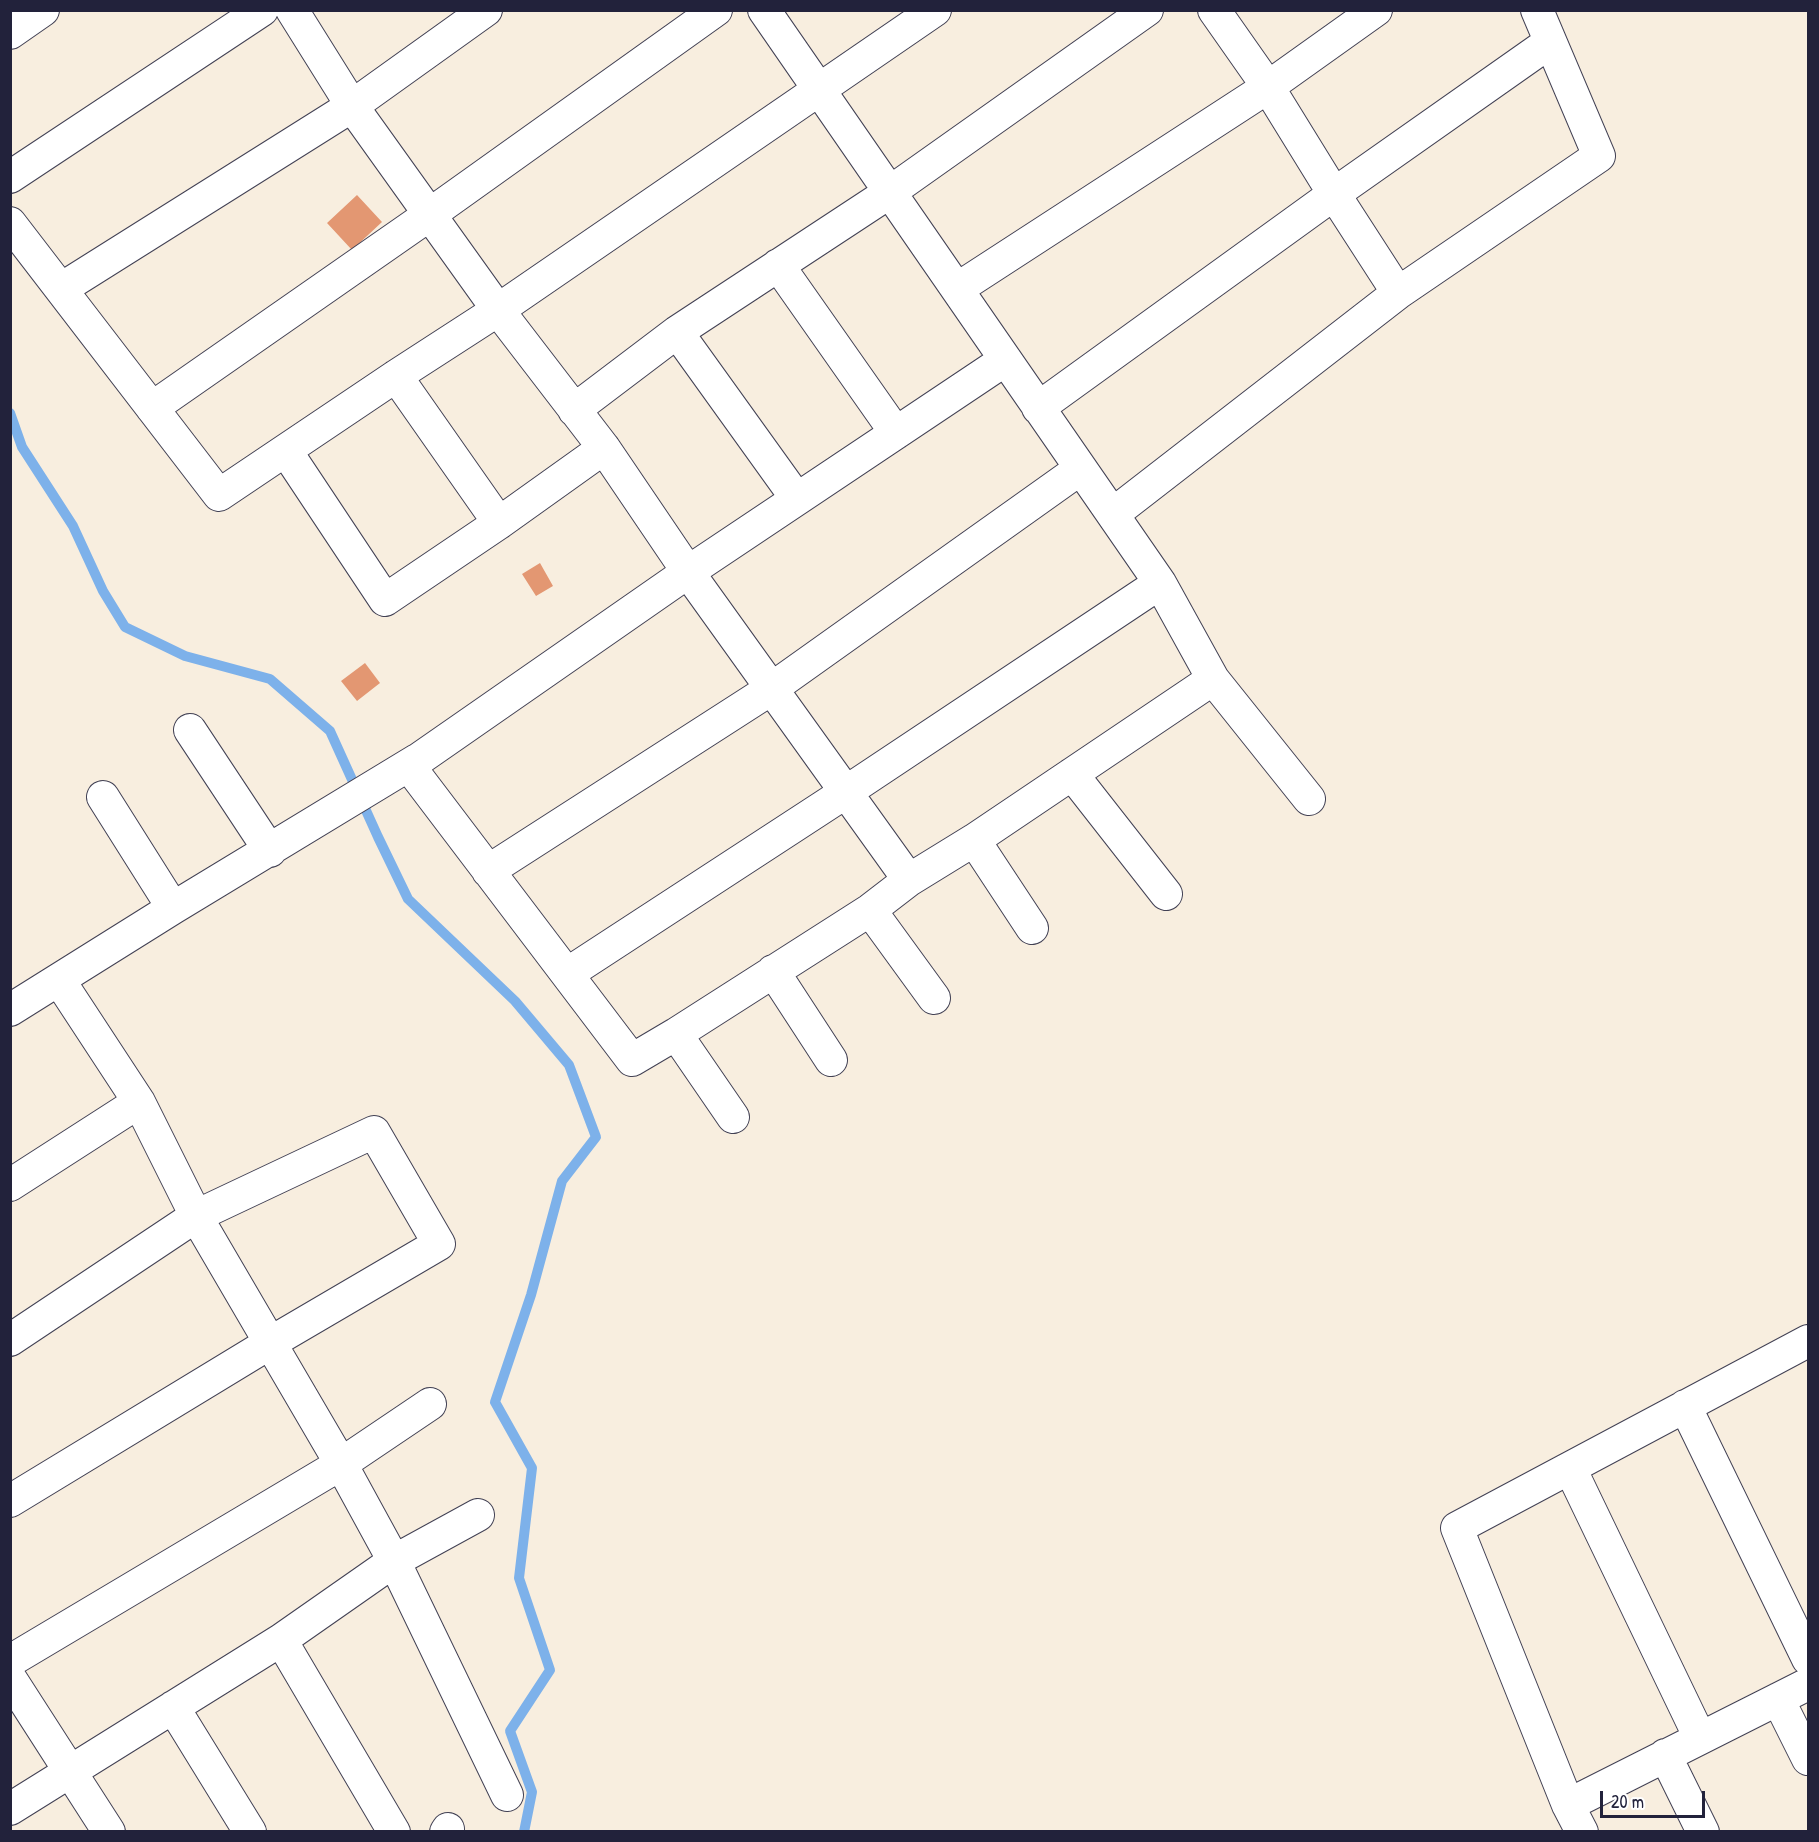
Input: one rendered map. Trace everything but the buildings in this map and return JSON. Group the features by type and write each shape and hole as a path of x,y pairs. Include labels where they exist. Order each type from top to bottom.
{"street":[{"path":"10,33 43,10"},
{"path":"10,177 262,10"},
{"path":"292,10 352,106 429,215 498,310 604,448 688,572 909,880"},
{"path":"61,289 352,106 486,10"},
{"path":"152,408 429,215 716,10"},
{"path":"764,10 1160,583 1213,679 1309,799"},
{"path":"10,224 219,495 498,310 820,91 934,10"},
{"path":"574,410 677,332 890,192 1147,10"},
{"path":"1214,10 1268,87 1398,293"},
{"path":"957,289 1268,87 1376,10"},
{"path":"1113,514 1398,293 1599,156 1537,10"},
{"path":"1038,408 1334,194 1550,42"},
{"path":"778,265 896,433"},
{"path":"677,332 797,499"},
{"path":"10,1010 417,760 688,572 1005,360"},
{"path":"396,376 499,523"},
{"path":"286,451 385,600 604,448"},
{"path":"489,871 771,689 1080,469"},
{"path":"567,974 1160,583"},
{"path":"417,760 410,766 632,1060 870,910 909,880 975,840 1213,679"},
{"path":"190,730 270,850"},
{"path":"1072,774 1166,894"},
{"path":"103,797 173,908"},
{"path":"975,840 1032,928"},
{"path":"870,910 934,998"},
{"path":"773,971 831,1060"},
{"path":"59,980 139,1102 196,1216 341,1464 394,1561 507,1795"},
{"path":"676,1034 733,1117"},
{"path":"10,1185 139,1102"},
{"path":"10,1340 196,1216 374,1132 439,1244 270,1342 10,1501"},
{"path":"1805,1352 1686,1406 1457,1528 1575,1818 1665,1755 1809,1684"},
{"path":"10,1661 341,1464 430,1404"},
{"path":"1686,1406 1809,1659"},
{"path":"1570,1468 1700,1738"},
{"path":"10,1809 281,1640 394,1561 478,1515"},
{"path":"281,1640 394,1832"},
{"path":"10,1678 109,1832"},
{"path":"1778,1699 1809,1759"},
{"path":"172,1707 250,1832"},
{"path":"1665,1755 1703,1832"}],"waterway":[{"path":"10,413 22,447 73,526 103,591 125,627 185,656 270,679 330,731 408,899 515,1001 569,1065 596,1137 562,1181 531,1295 495,1402 532,1468 519,1578 550,1670 510,1731 532,1792 524,1832"}]}
